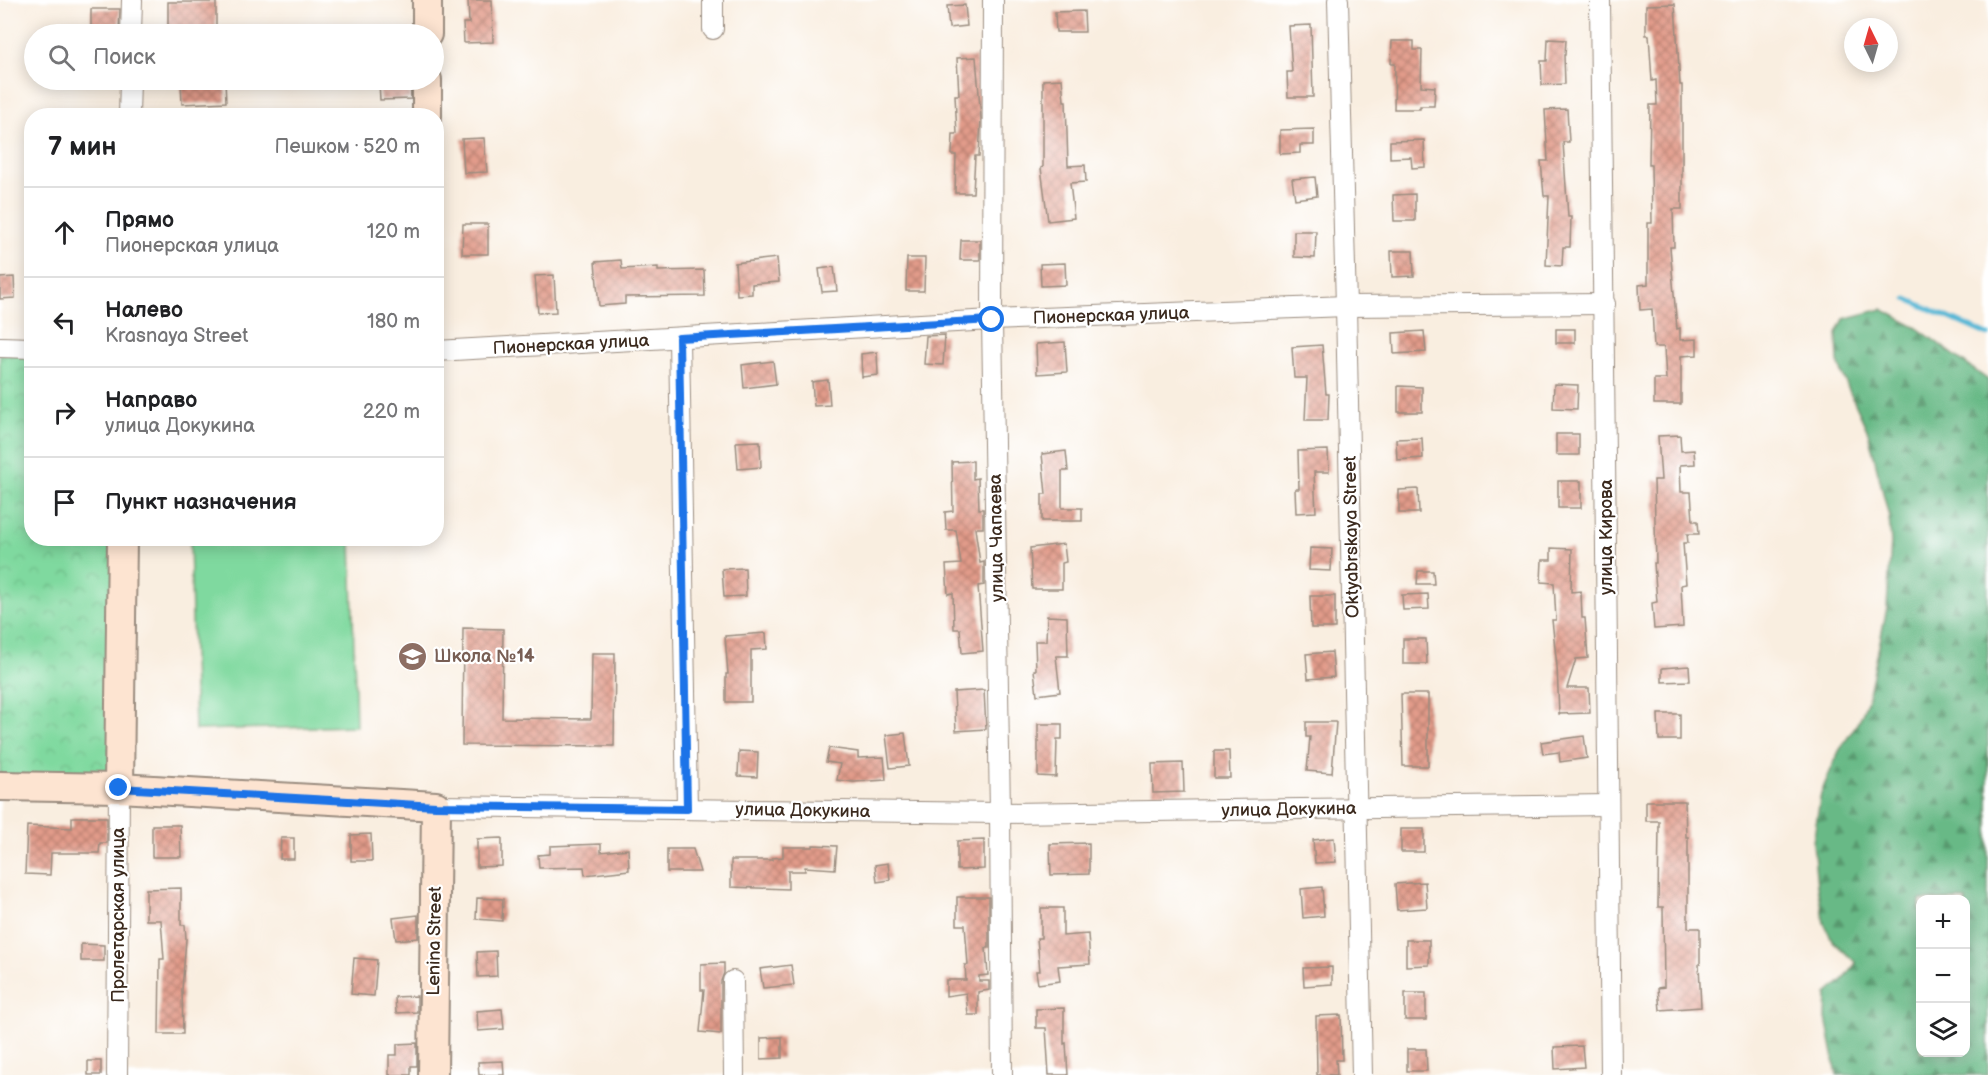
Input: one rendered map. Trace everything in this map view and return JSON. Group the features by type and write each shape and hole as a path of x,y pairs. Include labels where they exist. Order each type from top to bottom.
{"street":[{"path":"131,24 132,0"},
{"path":"427,0 427,24"},
{"path":"713,0 713,28"},
{"name":"улица Чапаева","path":"993,0 992,320 1002,1075"},
{"name":"Oktyabrskaya Street","path":"1338,0 1362,1075"},
{"name":"улица Кирова","path":"1600,0 1605,304 1607,805 1611,1075"},
{"path":"129,108 130,90"},
{"path":"427,90 427,108"},
{"name":"Пионерская улица","path":"444,351 992,320 1346,306 1605,304"},
{"path":"679,338 687,809"},
{"path":"0,347 24,348"},
{"name":"Пролетарская улица","path":"117,1075 123,546"},
{"name":"улица Докукина","path":"0,786 119,788 436,806 1000,813 1607,805"},
{"name":"Lenina Street","path":"433,1075 436,806"},
{"path":"732,981 734,1075"}],"green space":[{"path":"1882,309 1917,328 1988,380 1988,1075 1837,1075 1826,1018 1827,994 1844,979 1856,963 1832,940 1824,923 1817,886 1813,842 1821,793 1839,751 1860,719 1868,699 1887,608 1891,542 1889,517 1868,432 1838,362 1837,333 1844,319"},
{"path":"0,354 24,355 24,546 115,546 109,779 0,777"},
{"path":"190,546 351,546 356,726 195,730"}],"building":[{"path":"468,0 492,0 493,42 464,43 463,23 469,23"},
{"path":"168,2 216,2 216,24 168,24"},
{"path":"1675,4 1680,85 1682,85 1682,209 1673,209 1674,247 1670,247 1677,329 1680,328 1680,340 1697,339 1697,355 1681,356 1681,404 1654,404 1654,379 1666,379 1664,347 1654,347 1652,309 1640,310 1639,285 1648,284 1648,223 1652,223 1651,165 1649,165 1650,105 1657,105 1656,80 1652,81 1649,35 1646,35 1646,5"},
{"path":"965,5 967,26 949,28 947,6"},
{"path":"91,9 120,9 119,24 91,24"},
{"path":"1084,11 1085,32 1056,32 1055,12"},
{"path":"1311,25 1313,97 1288,97 1287,72 1292,72 1289,26"},
{"path":"1548,39 1566,40 1565,84 1542,85 1541,61 1547,61"},
{"path":"1392,41 1414,41 1414,50 1422,50 1421,86 1435,87 1434,106 1420,106 1420,109 1394,109 1395,64 1391,64"},
{"path":"976,57 981,119 979,156 975,156 973,193 955,193 956,155 952,155 953,134 957,134 955,95 959,95 957,58"},
{"path":"1062,79 1064,101 1066,101 1068,166 1085,165 1086,182 1070,183 1074,218 1048,221 1041,168 1043,167 1043,80"},
{"path":"181,90 225,90 226,102 182,104"},
{"path":"379,90 411,90 411,99 380,100"},
{"path":"1567,109 1569,142 1563,142 1568,217 1571,217 1570,247 1563,247 1562,266 1546,265 1549,196 1544,196 1541,161 1548,161 1545,110"},
{"path":"1314,129 1314,145 1300,145 1300,153 1280,154 1280,130"},
{"path":"484,138 487,172 464,173 462,139"},
{"path":"1424,140 1425,167 1412,168 1411,157 1390,158 1390,141"},
{"path":"1315,177 1317,196 1295,199 1292,179"},
{"path":"1415,194 1415,221 1394,221 1393,195"},
{"path":"463,224 488,224 488,254 462,254"},
{"path":"1294,231 1316,231 1315,258 1294,257"},
{"path":"961,240 980,240 980,260 960,260"},
{"path":"1391,251 1413,251 1414,276 1392,277"},
{"path":"777,258 779,282 752,284 752,294 737,295 735,263"},
{"path":"907,258 925,258 924,291 906,291"},
{"path":"621,260 622,269 658,267 658,271 704,270 705,296 625,297 625,304 599,306 595,262"},
{"path":"1065,263 1066,285 1041,286 1040,264"},
{"path":"834,267 837,291 822,292 819,269"},
{"path":"554,275 556,312 538,313 535,276"},
{"path":"14,277 15,298 0,299 0,278"},
{"path":"1556,329 1575,329 1575,343 1556,343"},
{"path":"1424,331 1426,352 1394,354 1393,333"},
{"path":"945,335 943,365 924,364 926,336"},
{"path":"1065,342 1067,372 1037,374 1036,344"},
{"path":"1322,345 1326,394 1329,394 1328,420 1305,420 1307,378 1294,378 1292,347"},
{"path":"877,352 878,375 862,377 861,354"},
{"path":"773,361 776,384 744,388 742,365"},
{"path":"828,380 830,405 814,406 812,382"},
{"path":"1554,384 1578,385 1577,409 1553,408"},
{"path":"1398,386 1422,387 1422,412 1398,412"},
{"path":"1556,434 1579,434 1579,455 1556,455"},
{"path":"1680,435 1681,451 1694,450 1695,464 1680,465 1681,492 1691,492 1693,521 1698,521 1699,534 1687,534 1688,543 1683,543 1686,584 1681,585 1683,627 1654,629 1652,603 1657,602 1654,563 1656,563 1654,480 1661,480 1658,436"},
{"path":"1422,438 1423,458 1397,460 1396,439"},
{"path":"760,441 761,467 738,469 736,442"},
{"path":"1328,450 1329,472 1314,472 1316,512 1296,513 1295,489 1299,489 1298,451"},
{"path":"1066,451 1068,471 1062,471 1062,508 1082,508 1082,521 1042,521 1042,494 1046,494 1042,454"},
{"path":"973,461 973,479 978,478 979,509 983,509 983,528 975,528 980,563 984,562 984,585 978,586 983,651 962,653 960,629 954,629 953,593 948,594 946,565 961,564 956,530 946,530 945,512 953,511 952,462"},
{"path":"1558,481 1581,481 1581,508 1558,508"},
{"path":"1418,489 1419,513 1399,513 1399,490"},
{"path":"1064,544 1066,562 1062,563 1062,589 1032,589 1030,548"},
{"path":"1310,548 1332,549 1331,571 1309,570"},
{"path":"1551,548 1572,549 1571,592 1581,591 1582,618 1585,618 1588,658 1576,659 1567,688 1589,688 1590,713 1559,714 1552,620 1556,620 1554,583 1541,582 1542,560 1551,560"},
{"path":"745,568 746,596 724,597 722,569"},
{"path":"1418,571 1433,571 1434,584 1417,584"},
{"path":"1428,594 1429,609 1403,610 1402,595"},
{"path":"1310,596 1335,596 1335,628 1311,628"},
{"path":"1047,616 1067,617 1068,656 1056,656 1060,692 1037,695 1034,670 1036,670 1035,641 1046,641"},
{"path":"463,628 503,629 502,718 591,719 592,653 615,653 614,746 462,745"},
{"path":"766,633 767,649 751,650 751,702 726,702 726,674 728,674 725,636"},
{"path":"1403,639 1426,639 1427,664 1403,664"},
{"path":"1332,652 1334,677 1308,679 1306,654"},
{"path":"1689,666 1690,681 1662,682 1662,668"},
{"path":"984,690 986,729 956,731 954,692"},
{"path":"1401,694 1428,694 1428,766 1403,766"},
{"path":"1658,714 1680,714 1680,740 1659,740"},
{"path":"1306,722 1336,722 1332,773 1307,771 1310,737 1306,737"},
{"path":"1038,724 1062,724 1062,739 1057,739 1056,777 1038,776"},
{"path":"905,733 909,766 890,768 886,735"},
{"path":"1584,736 1587,758 1560,762 1559,752 1543,754 1541,742"},
{"path":"829,748 858,752 858,758 884,757 886,780 854,782 837,780 840,764 826,762"},
{"path":"739,751 758,752 757,777 738,776"},
{"path":"1214,751 1229,751 1230,778 1214,778"},
{"path":"1183,763 1184,792 1153,793 1152,764"},
{"path":"1646,801 1685,801 1686,837 1688,837 1688,928 1700,928 1701,1007 1660,1010 1658,988 1664,987 1663,907 1658,907 1659,821 1646,821"},
{"path":"72,817 107,817 107,843 100,843 99,853 51,853 50,875 25,874 27,826 72,828"},
{"path":"152,825 180,825 181,857 152,857"},
{"path":"1401,829 1424,829 1424,852 1401,852"},
{"path":"371,834 372,861 351,861 351,835"},
{"path":"281,838 294,838 294,859 280,859"},
{"path":"502,838 502,866 477,867 477,839"},
{"path":"1334,838 1336,862 1315,863 1313,840"},
{"path":"984,840 984,869 957,870 957,841"},
{"path":"1089,843 1089,874 1051,875 1050,844"},
{"path":"601,844 601,852 628,849 629,870 585,875 584,867 539,868 538,855 550,854 550,846"},
{"path":"813,845 837,846 835,869 805,867 805,871 788,871 788,889 731,887 731,860 772,860 772,858 783,857 783,847 813,847"},
{"path":"667,849 693,849 700,872 667,872"},
{"path":"888,863 890,880 877,882 875,865"},
{"path":"1425,882 1427,908 1397,910 1395,884"},
{"path":"1322,887 1324,916 1303,918 1301,889"},
{"path":"181,888 181,925 185,925 186,939 182,990 183,1034 159,1034 160,959 164,959 161,920 146,920 146,889"},
{"path":"957,897 989,897 989,948 986,948 988,975 979,976 979,981 989,981 989,990 978,992 978,1015 968,1015 966,993 946,996 946,980 966,980 965,965 968,965 965,925 957,925"},
{"path":"477,898 503,899 502,921 476,919"},
{"path":"1041,908 1063,908 1063,936 1088,934 1090,964 1058,966 1060,981 1038,984 1036,971 1040,971 1037,938 1041,938"},
{"path":"418,915 418,938 396,940 393,918"},
{"path":"1406,940 1429,940 1429,965 1406,966"},
{"path":"81,944 104,945 104,961 81,961"},
{"path":"496,951 497,976 478,977 477,952"},
{"path":"354,958 377,960 374,996 351,994"},
{"path":"724,963 721,981 721,1034 700,1032 704,990 701,990 701,964"},
{"path":"791,965 794,985 763,988 760,969"},
{"path":"1332,967 1332,984 1304,986 1303,968"},
{"path":"1405,993 1426,993 1426,1020 1405,1020"},
{"path":"417,996 417,1012 396,1013 395,997"},
{"path":"1064,1008 1064,1044 1066,1043 1068,1075 1049,1075 1046,1028 1036,1028 1036,1009"},
{"path":"502,1009 504,1029 478,1031 477,1011"},
{"path":"1341,1015 1342,1060 1336,1060 1337,1075 1317,1075 1316,1016"},
{"path":"782,1037 782,1058 761,1059 761,1038"},
{"path":"417,1043 417,1066 411,1066 411,1075 389,1075 389,1055 397,1055 397,1044"},
{"path":"1582,1046 1584,1067 1555,1069 1554,1047"},
{"path":"1407,1049 1426,1049 1427,1071 1407,1071"},
{"path":"88,1061 101,1061 101,1075 88,1075"},
{"path":"503,1061 504,1075 479,1075 478,1062"}],"waterway":[{"path":"1907,299 1988,335"}],"place":[{"name":"Школа №14","path":"413,656"}],"route":[{"path":"119,788 436,806 687,809 679,338 992,320"}]}
